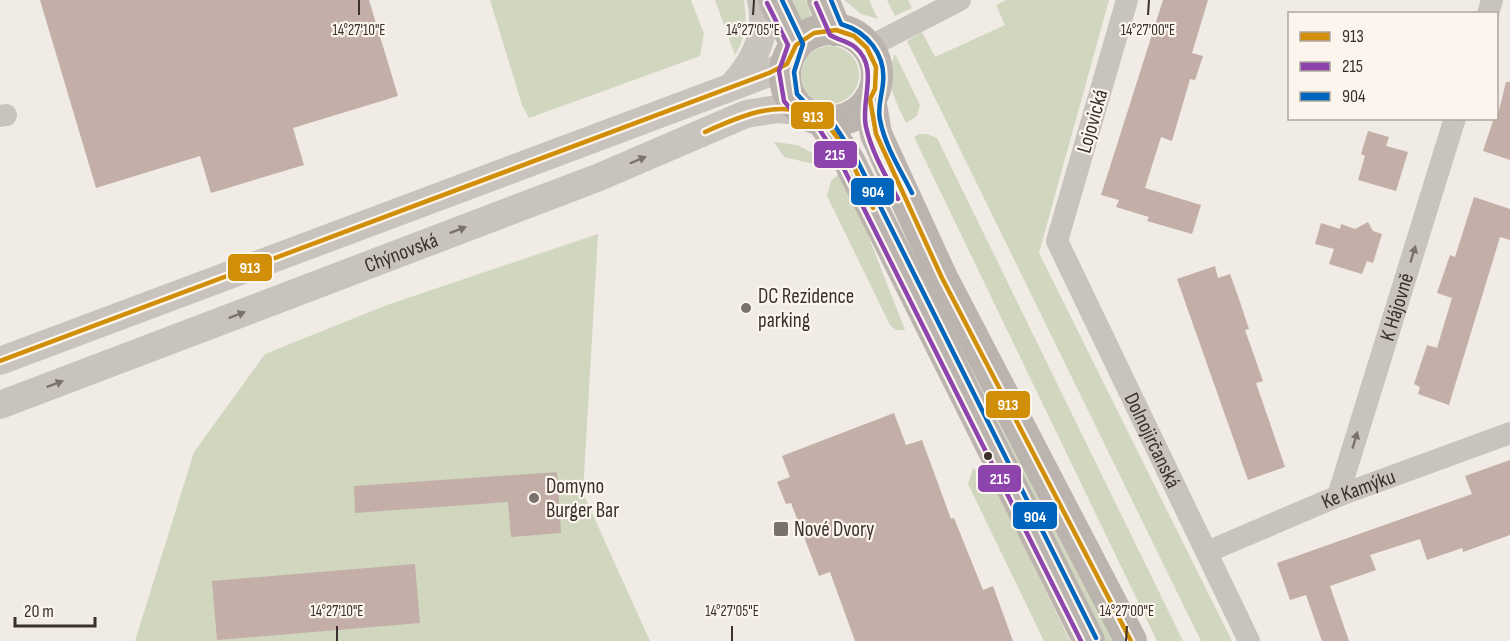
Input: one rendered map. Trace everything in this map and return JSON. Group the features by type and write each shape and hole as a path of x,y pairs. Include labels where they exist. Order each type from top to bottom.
{"main road":[{"path":"774,0 791,55"},
{"path":"823,0 836,30"},
{"path":"1089,641 855,171 812,116 789,95 785,74 791,55 814,33 836,30 854,36 873,57 876,78 870,99 876,134 942,278 1131,641"},
{"path":"812,116 850,117 870,99"}],"street":[{"path":"733,85 743,74 758,47 763,22 761,0"},
{"path":"867,48 960,0"},
{"name":"Lojovická","path":"1057,241 1127,0"},
{"name":"Chýnovská","path":"0,360 769,73 791,55"},
{"name":"Chýnovská","path":"0,405 597,178 747,114 777,109 812,116"},
{"name":"K Hájovně","path":"1338,496 1454,120"},
{"name":"Dolnojirčanská","path":"1057,241 1249,641"},
{"name":"Ke Kamýku","path":"1208,552 1338,496 1510,434"}],"green space":[{"path":"490,0 691,0 704,34 700,56 529,118 522,105"},
{"path":"715,0 744,0 745,29 735,55"},
{"path":"791,0 806,0 811,15 806,21 800,19"},
{"path":"844,0 869,0 878,19 861,14"},
{"path":"887,0 908,0 912,8 895,16"},
{"path":"1006,0 1109,0 1039,253 1232,641 1201,641 907,41 922,32 935,57 1005,25 996,5"},
{"path":"824,46 836,46 851,54 859,69 859,81 851,96 836,104 824,104 809,96 801,81 801,69 809,54"},
{"path":"895,54 920,105 917,116 906,123 890,81"},
{"path":"919,134 937,138 1183,641 1157,641 914,137"},
{"path":"774,142 797,145 829,161 814,164 784,157"},
{"path":"876,156 1119,641 1105,641 869,159"},
{"path":"840,173 855,202 905,330 896,330 890,325 827,196 831,181"},
{"path":"598,234 583,493 650,641 135,641 194,452 265,354 387,305"},
{"path":"973,468 996,489 1070,641 1044,641 968,484"}],"building":[{"path":"40,0 369,0 398,96 293,128 304,165 211,193 200,156 96,188"},
{"path":"1163,0 1208,0 1192,53 1203,56 1195,80 1190,79 1172,141 1161,137 1145,188 1201,205 1192,234 1147,221 1149,217 1116,207 1119,200 1101,195"},
{"path":"1506,82 1510,82 1510,160 1483,151 1493,120 1498,120"},
{"path":"1368,131 1389,137 1386,146 1408,152 1396,191 1358,180 1365,156 1361,154"},
{"path":"1474,197 1510,209 1510,240 1500,237 1449,405 1418,394 1420,387 1414,384 1427,345 1437,348 1452,298 1437,293 1450,255 1455,257"},
{"path":"1368,222 1373,231 1382,234 1373,263 1367,261 1362,274 1329,264 1334,249 1315,244 1321,223 1340,229 1341,224 1355,229"},
{"path":"1215,266 1218,278 1230,274 1240,302 1249,329 1245,330 1263,381 1256,383 1285,467 1248,480 1177,279"},
{"path":"894,413 906,445 922,440 951,519 954,518 983,590 993,586 1013,641 855,641 830,572 819,576 791,503 786,504 777,482 790,477 782,456"},
{"path":"1510,460 1510,535 1463,552 1462,548 1427,560 1420,539 1370,555 1376,570 1330,586 1349,641 1322,641 1306,595 1290,600 1277,563 1472,494 1465,476"},
{"path":"557,472 561,533 511,537 508,502 355,513 354,486"},
{"path":"415,564 420,623 217,640 212,581"}],"transit line":[{"name":"904","path":"782,0 803,44 794,72 797,94 808,106 829,117 856,158 1096,638"},
{"name":"904","path":"831,0 841,24 867,39 882,63 883,83 879,111 882,130 912,193"},
{"name":"215","path":"767,3 788,45 779,71 784,101 798,118 818,127 842,165 1081,641"},
{"name":"215","path":"816,3 830,35 849,43 862,55 868,74 866,127 876,155 898,199"},
{"name":"913","path":"0,361 769,73 787,64 796,45 814,33 836,30 854,36 867,48 876,67 875,89 870,99 876,134 942,278 1131,641"},
{"name":"913","path":"705,132 762,111 777,109 807,113 821,120 836,136 851,161 873,208"}],"place":[{"name":"DC Rezidence parking","path":"746,308"},
{"name":"Domyno Burger Bar","path":"534,498"},
{"name":"Nové Dvory","path":"781,529"}]}
